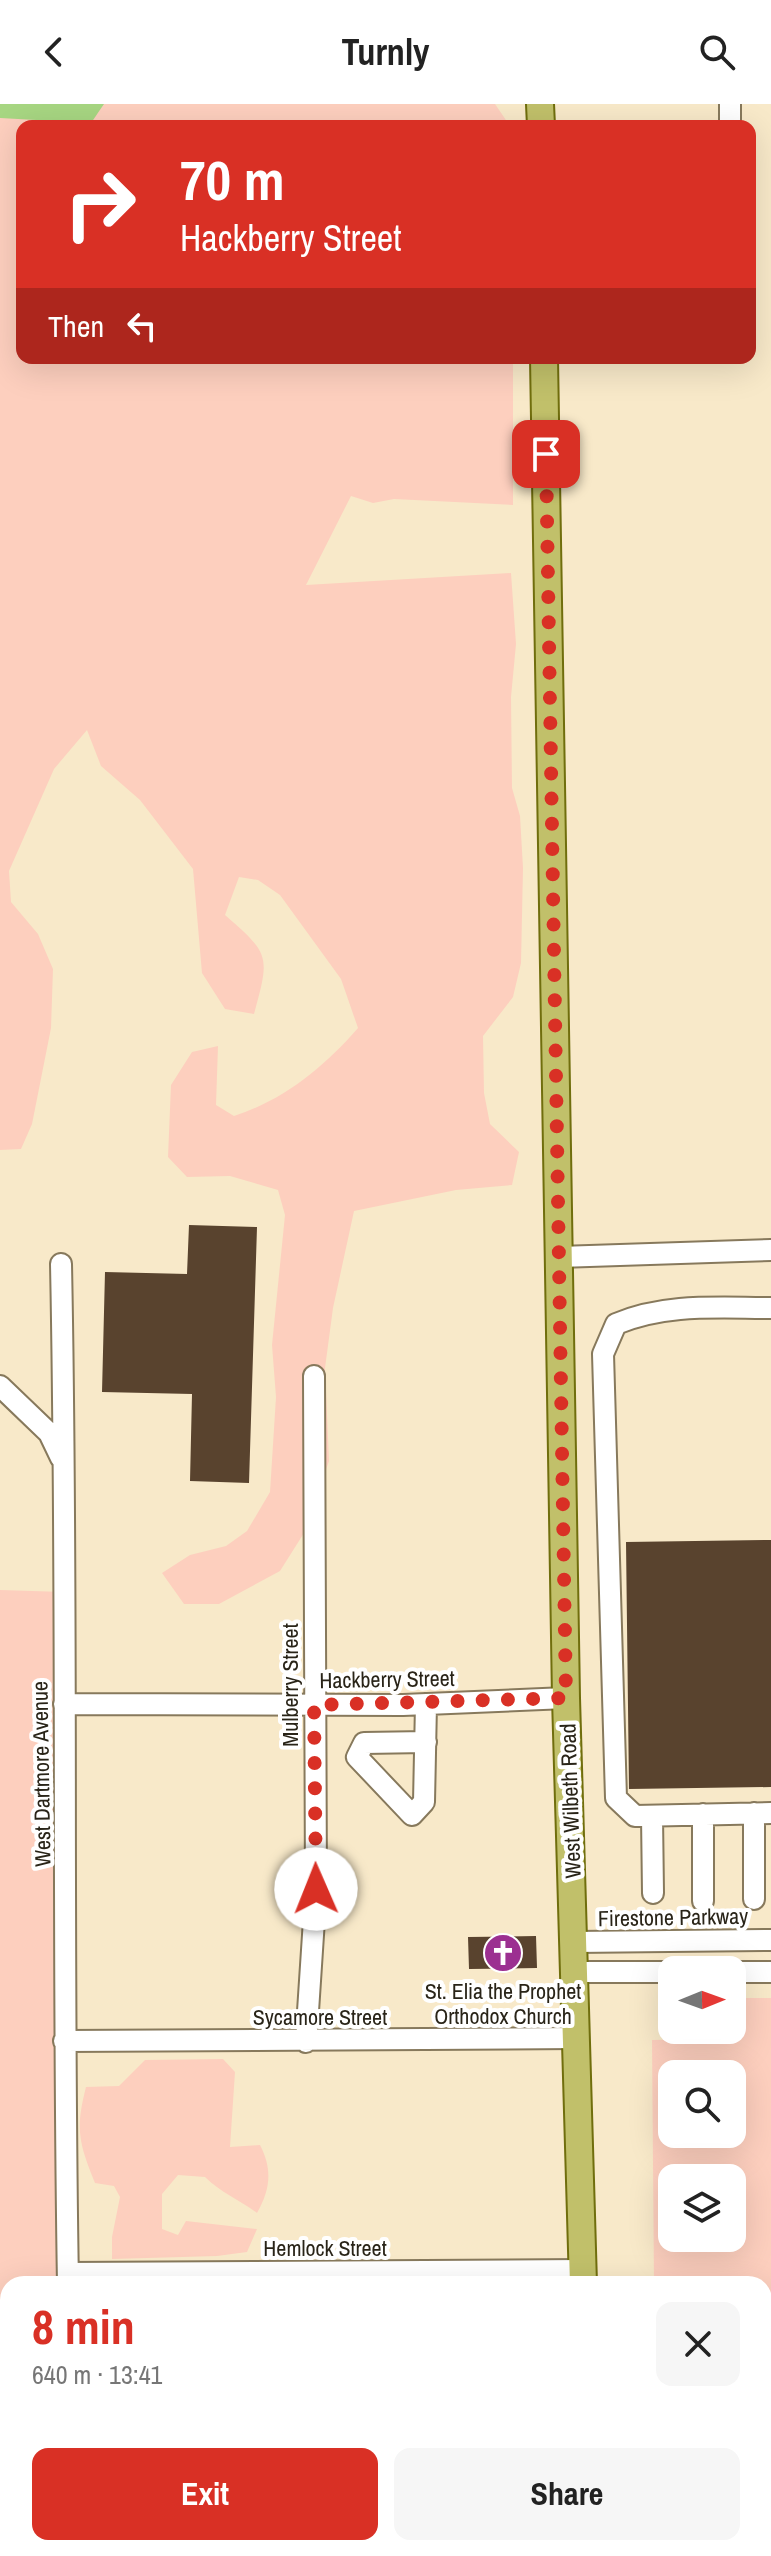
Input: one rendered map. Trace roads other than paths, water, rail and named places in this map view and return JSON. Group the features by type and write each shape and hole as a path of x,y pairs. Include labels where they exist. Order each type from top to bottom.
{"main road":[{"name":"West Wilbeth Road","path":"544,364 566,1698 577,1972 583,2276"}],"street":[{"path":"559,1257 771,1250"},
{"name":"West Dartmore Avenue","path":"61,1264 66,1482 64,2041 68,2276"},
{"path":"754,1899 762,1813 635,1816 616,1798 603,1354 616,1324 640,1314 669,1308 771,1308"},
{"name":"Mulberry Street","path":"306,2042 316,1889 314,1376"},
{"path":"0,1386 49,1433 61,1456 66,1482"},
{"name":"Hackberry Street","path":"64,1704 426,1704 566,1698"},
{"path":"426,1704 426,1742"},
{"path":"703,1814 703,1901"},
{"path":"652,1816 653,1893"},
{"name":"Firestone Parkway","path":"575,1942 771,1940"},
{"path":"577,1972 658,1972"},
{"path":"746,1972 771,1972"},
{"name":"Sycamore Street","path":"64,2041 306,2042 577,2038"}],"place":[{"name":"St. Elia the Prophet Orthodox Church","path":"503,1953"}]}
